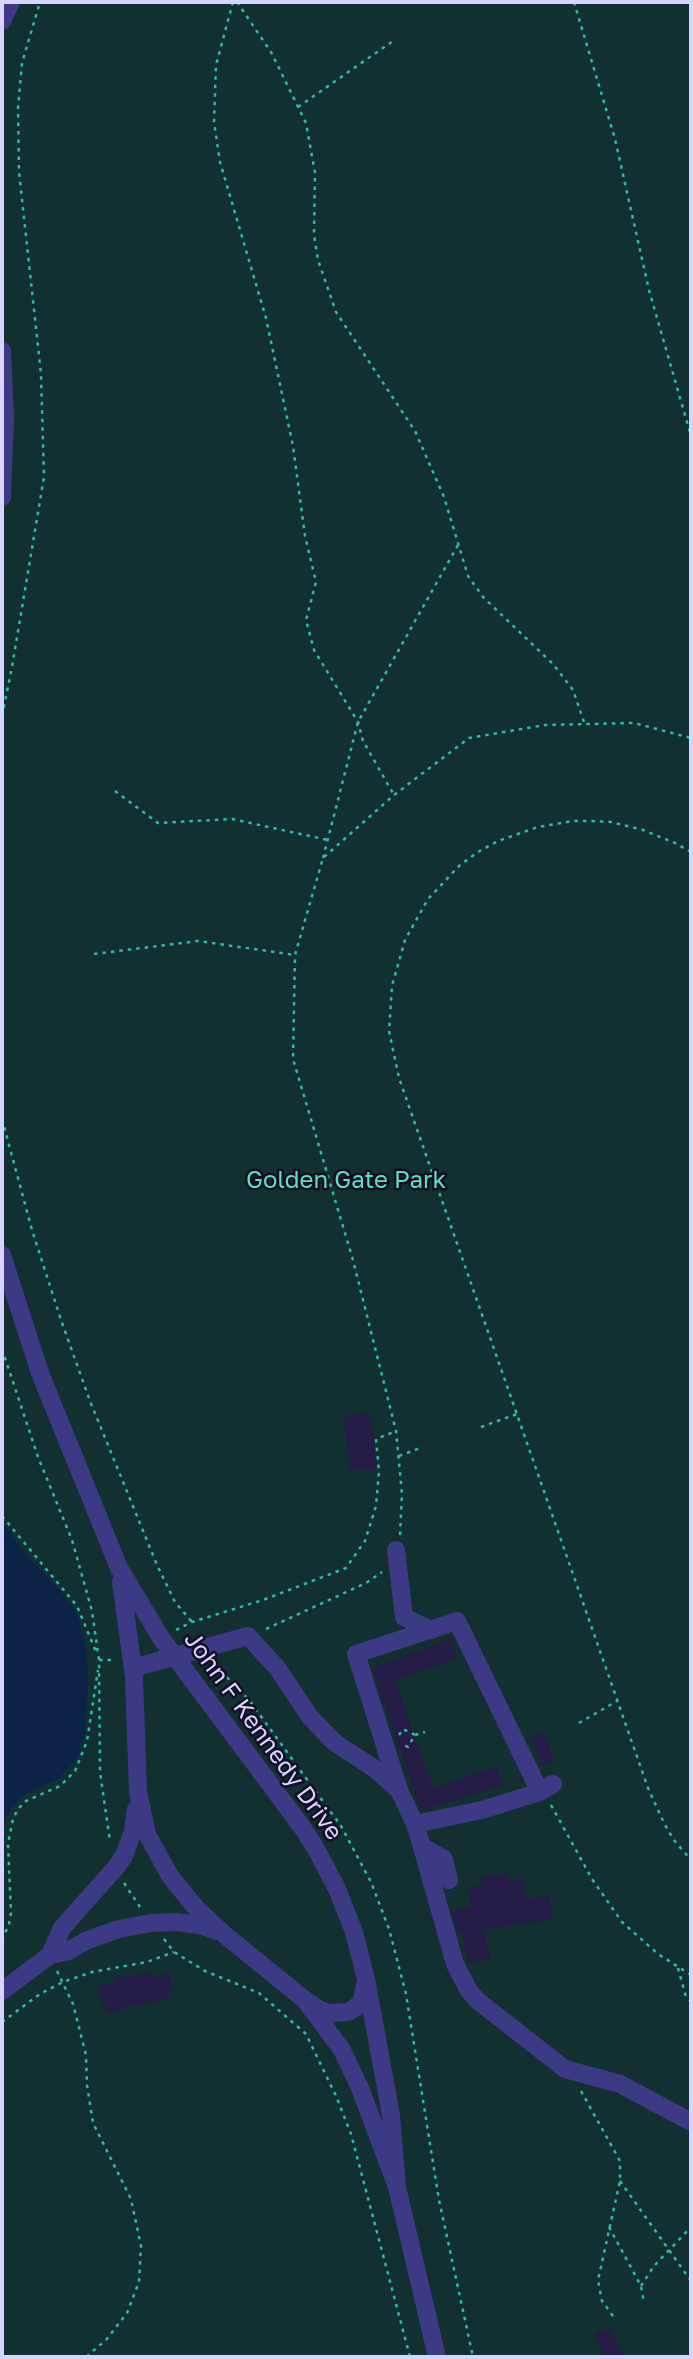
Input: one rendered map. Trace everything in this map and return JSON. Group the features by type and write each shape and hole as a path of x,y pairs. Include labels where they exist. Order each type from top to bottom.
{"street":[{"path":"2,21 11,2"},
{"path":"2,351 5,417 2,497"},
{"name":"John F Kennedy Drive","path":"2,1255 49,1397 119,1568 139,1604 174,1656 316,1846 345,1910 366,1979 391,2115 397,2187"},
{"path":"396,1550 404,1617 432,1630"},
{"name":"John F Kennedy Drive","path":"119,1568 133,1668 136,1778 147,1835 160,1860 196,1908 305,2000 332,2034 351,2067 397,2187 437,2357"},
{"path":"415,1824 482,1810 547,1788 457,1621 356,1654 399,1790 415,1824 449,1947 465,1984 488,2010 565,2069 620,2084 691,2122"},
{"path":"133,1668 248,1636 271,1661 310,1717 334,1742 375,1769 399,1790"},
{"path":"50,1955 62,1928 117,1866 130,1844 135,1818 136,1778"},
{"path":"422,1847 444,1859 449,1880"},
{"path":"2,1991 50,1955 66,1952 104,1933 152,1923 188,1922 225,1935"},
{"path":"305,2000 320,2010 348,2012 362,2000 366,1991 366,1979"}],"path":[{"path":"2,716 44,477 41,373 19,172 18,108 22,63 40,2"},
{"path":"235,2 271,52 306,123 315,173 314,236 318,260 336,312 415,431 444,498 468,576 483,597 553,664 573,690 585,724"},
{"path":"235,2 216,65 214,122 220,162 266,318 293,446 305,536 316,582 306,620 314,650 358,722 363,741 394,795"},
{"path":"574,2 615,139 649,290 691,436"},
{"path":"299,107 393,41"},
{"path":"248,1636 366,1583 388,1566 396,1550 402,1514 396,1430 353,1260 293,1059 295,955 358,722 458,544"},
{"path":"323,858 394,795 469,738 545,725 634,723 691,738"},
{"path":"115,791 158,822 232,819 328,840"},
{"path":"691,852 659,835 611,822 573,821 519,832 498,841 460,865 428,899 405,940 397,963 389,1008 389,1031 399,1078 617,1701 655,1806 673,1839 691,1860"},
{"path":"94,954 198,941 295,955"},
{"path":"2,1119 32,1230 100,1425 157,1565 175,1602 192,1622"},
{"path":"2,1349 38,1457 72,1540 92,1611 99,1660 100,1772 111,1844"},
{"path":"481,1427 517,1414"},
{"path":"174,1632 192,1622 263,1600 346,1568 365,1541 376,1506 379,1471 376,1439 396,1430"},
{"path":"399,1455 423,1447"},
{"path":"2,1516 77,1606 99,1660 89,1731 80,1762 60,1786 26,1801 13,1819 8,1844 11,1913 2,1940"},
{"path":"99,1660 117,1660"},
{"path":"579,1723 617,1701"},
{"path":"415,1735 403,1729 396,1741 408,1747 415,1735 425,1732"},
{"path":"547,1788 592,1879 622,1922 658,1954 691,1975"},
{"path":"120,1876 146,1915"},
{"path":"157,1931 174,1952 205,1972 259,1993 306,2034 351,2134 410,2357"},
{"path":"2,2022 40,1994 63,1982 92,1972 147,1962 174,1952"},
{"path":"50,1955 73,2004 86,2054 87,2085 93,2123 131,2199 141,2246 139,2282 127,2313 106,2340 86,2357"},
{"path":"678,1968 686,1997 691,2001"},
{"path":"565,2069 580,2089 620,2161 620,2181 598,2280 602,2301 613,2316"},
{"path":"620,2181 691,2281"},
{"path":"609,2227 641,2286 644,2303"},
{"path":"641,2286 654,2266 691,2227"}],"green space":[{"name":"Golden Gate Park","path":"2,2 691,2 691,2357 2,2357"}],"water":[{"path":"2,1523 77,1614 86,1644 88,1682 85,1732 77,1759 58,1779 28,1792 19,1799 7,1814 2,1831"}],"building":[{"path":"370,1413 377,1468 350,1471 344,1416"},
{"path":"451,1639 457,1658 395,1680 417,1745 434,1789 496,1766 503,1785 421,1811 372,1668"},
{"path":"544,1733 554,1760 541,1765 531,1738"},
{"path":"507,1873 508,1881 522,1879 525,1899 549,1895 553,1919 484,1930 490,1959 468,1963 462,1933 458,1934 452,1910 471,1907 468,1888 482,1885 481,1877"},
{"path":"152,1972 153,1977 169,1974 172,1993 167,1994 168,1999 120,2008 121,2011 108,2013 107,2004 102,2005 99,1986 115,1983 114,1978"},
{"path":"611,2328 623,2357 604,2357 595,2334"}]}
